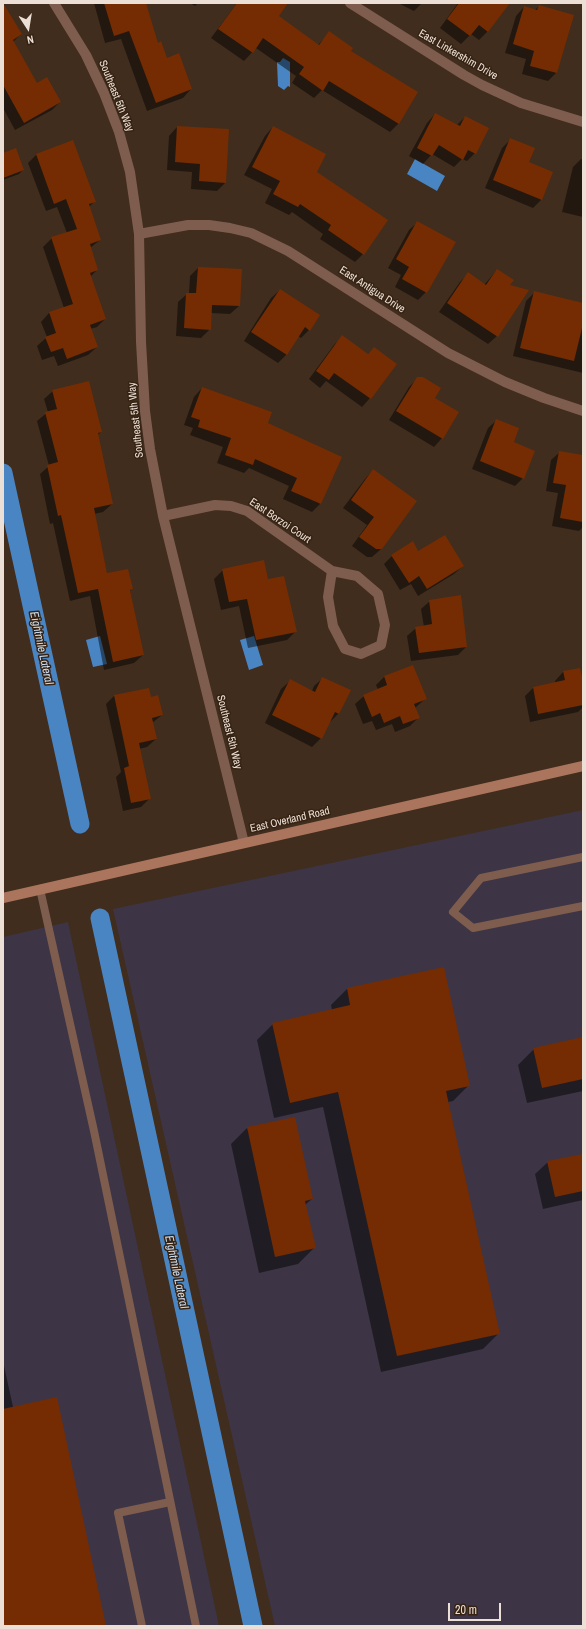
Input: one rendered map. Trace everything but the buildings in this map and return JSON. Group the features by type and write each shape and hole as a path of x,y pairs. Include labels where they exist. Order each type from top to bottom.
{"main road":[{"name":"East Overland Road","path":"3,898 583,766"}],"street":[{"name":"Southeast 5th Way","path":"54,3 86,55 104,93 119,132 130,172 139,234 145,411 150,449 163,516 244,843"},
{"name":"East Linkershim Drive","path":"350,3 482,85 521,103 583,122"},
{"name":"East Antigua Drive","path":"139,234 188,225 216,226 251,233 288,251 448,353 505,382 544,398 583,411"},
{"name":"East Borzoi Court","path":"163,516 215,505 231,506 247,511 332,571 357,576 378,594 385,625 381,645 362,654 345,649 333,626 328,597 332,571"}],"lane":[{"path":"583,857 481,878 453,912 473,928 583,906"},
{"path":"40,889 94,1131 196,1626"},
{"path":"142,1626 118,1513 170,1502"}],"shaded area":[{"path":"583,810 583,1626 275,1626 113,909"},
{"path":"68,922 219,1626 3,1626 3,937"}],"water":[{"path":"283,58 290,62 290,87 288,86 284,90 278,86 277,62 280,62"},
{"path":"415,159 445,176 437,191 407,174"},
{"path":"100,636 107,664 93,667 86,640"},
{"path":"254,636 263,665 249,670 240,640"}],"waterway":[{"name":"Eightmile Lateral","path":"3,473 80,824"},
{"name":"Eightmile Lateral","path":"100,918 253,1626"}]}
